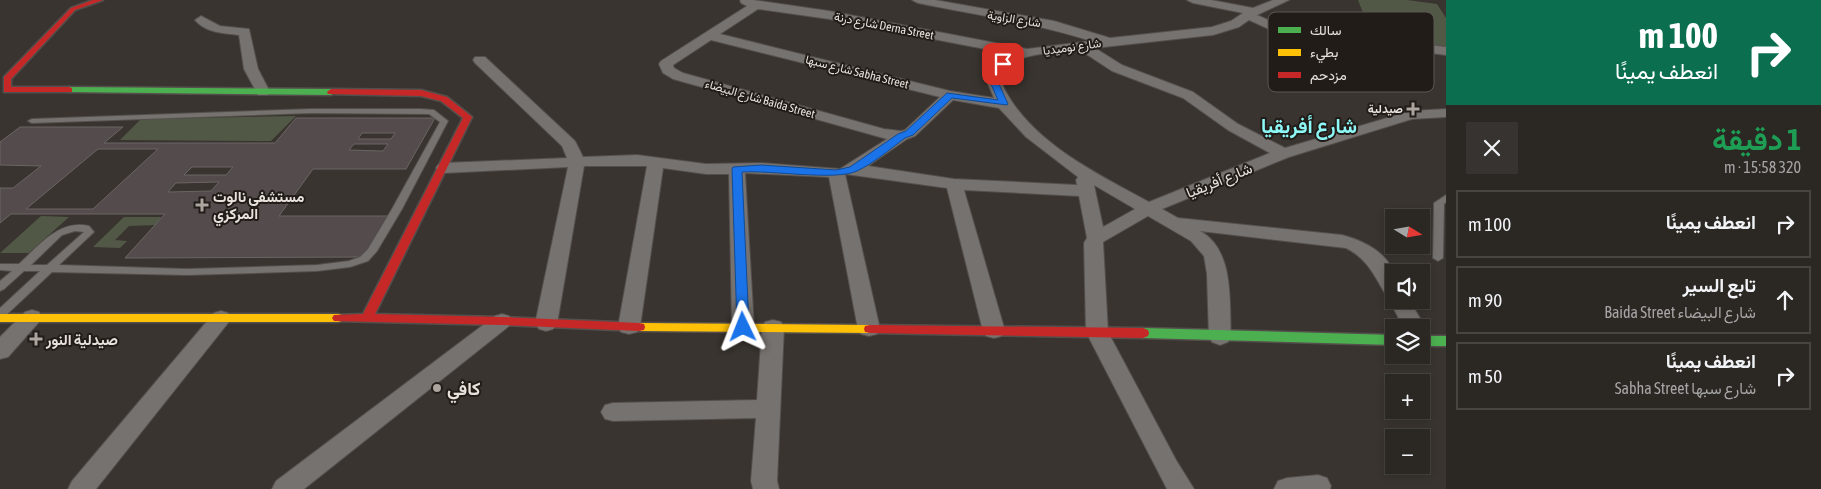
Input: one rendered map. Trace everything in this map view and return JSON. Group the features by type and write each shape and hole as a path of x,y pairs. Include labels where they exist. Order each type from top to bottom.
{"street":[{"path":"100,0 73,8 7,79 7,90 422,93 444,99 468,117 367,318"},
{"name":"شارع درنة Derna Street","path":"741,0 756,5 829,15 1027,53"},
{"name":"شارع الزاوية","path":"918,0 1054,25 1109,42"},
{"path":"977,12 983,5 983,0"},
{"path":"1193,0 1251,14 1268,22"},
{"name":"شارع نوميديا","path":"1143,205 1082,172 1031,134 1004,104 995,84 1003,64 1012,58 1027,53 1213,31 1235,24 1251,14 1283,0"},
{"name":"شارع البيضاء Baida Street","path":"756,5 666,64 668,70 687,79 883,134 902,136"},
{"path":"201,20 217,29 245,32 252,69 262,92"},
{"name":"شارع سبها Sabha Street","path":"711,36 950,95 1004,104"},
{"path":"1083,46 1117,68 1188,95 1233,127 1279,151"},
{"path":"480,60 570,144 577,162 546,324"},
{"path":"444,168 598,160 637,160 706,169 761,168 836,173 853,169 902,136 910,133 950,95"},
{"name":"شارع أفريقيا","path":"1143,205 1279,151 1321,132 1397,112 1446,109"},
{"name":"شارع أفريقيا","path":"1279,151 1411,115 1446,113"},
{"path":"629,327 656,163"},
{"path":"737,169 743,327"},
{"path":"853,169 954,184 1086,191"},
{"path":"1082,172 1096,238"},
{"path":"836,173 869,329"},
{"path":"954,184 994,331"},
{"path":"1181,489 1167,467 1097,332 1093,243 1096,238 1143,205 1198,237 1213,255 1217,274 1220,337"},
{"path":"1175,223 1358,244 1373,256 1385,277"},
{"path":"0,316 367,318 502,321 629,327 773,327 1097,332 1220,337 1385,340"},
{"path":"0,351 32,317"},
{"path":"81,489 221,318"},
{"path":"285,489 502,321"},
{"path":"766,489 764,481 773,327"},
{"path":"612,412 768,409"},
{"path":"1287,489 1318,486"}],"lane":[{"path":"0,267 187,272 317,268 358,262 368,257 372,251 397,209 444,121 431,112 421,110 301,111 32,121"},
{"path":"1438,258 1439,203 1446,198"},
{"path":"0,287 59,233 74,228 86,228 90,232 0,316"}],"green space":[{"path":"1358,0 1407,0 1437,4 1446,18 1446,48 1434,46 1434,12 1363,12"},
{"path":"296,116 271,141 120,140 141,119"},
{"path":"41,216 69,217 29,253 0,253"},
{"path":"124,217 161,217 156,225 129,226 115,240 127,241 120,248 93,247"}],"building":[{"path":"296,118 435,118 406,169 313,169 279,216 390,216 367,257 125,258 165,214 11,214 0,223 0,188 13,188 41,166 0,165 0,142 20,127 123,127 104,143 275,143","holes":["362,133 395,133 391,139 358,139","354,144 388,144 383,151 349,150","98,149 158,149 93,209 26,209","192,167 233,167 226,175 184,175","219,182 211,191 168,192 176,183"]}],"traffic: fast":[{"path":"69,90 331,92"},
{"path":"1143,333 1385,340"},
{"path":"1430,341 1446,341"}],"traffic: slow":[{"path":"0,318 338,318"},
{"path":"639,327 870,329"}],"traffic: jam":[{"path":"69,90 7,90 7,79 73,9 100,0"},
{"path":"331,92 421,93 444,99 468,117 367,318"},
{"path":"338,318 502,321 639,327"},
{"path":"870,329 1143,333"}],"place":[{"name":"صيدلية","path":"1413,109"},
{"name":"مستشفى نالوت المركزي","path":"202,205"},
{"name":"صيدلية النور","path":"36,339"},
{"name":"كافي","path":"437,388"}],"district":[{"name":"شارع أفريقيا","path":"1309,125"}],"route":[{"path":"743,327 737,169 761,168 836,173 853,169 902,136 910,133 950,95 1004,104 995,84 1003,64"}]}
